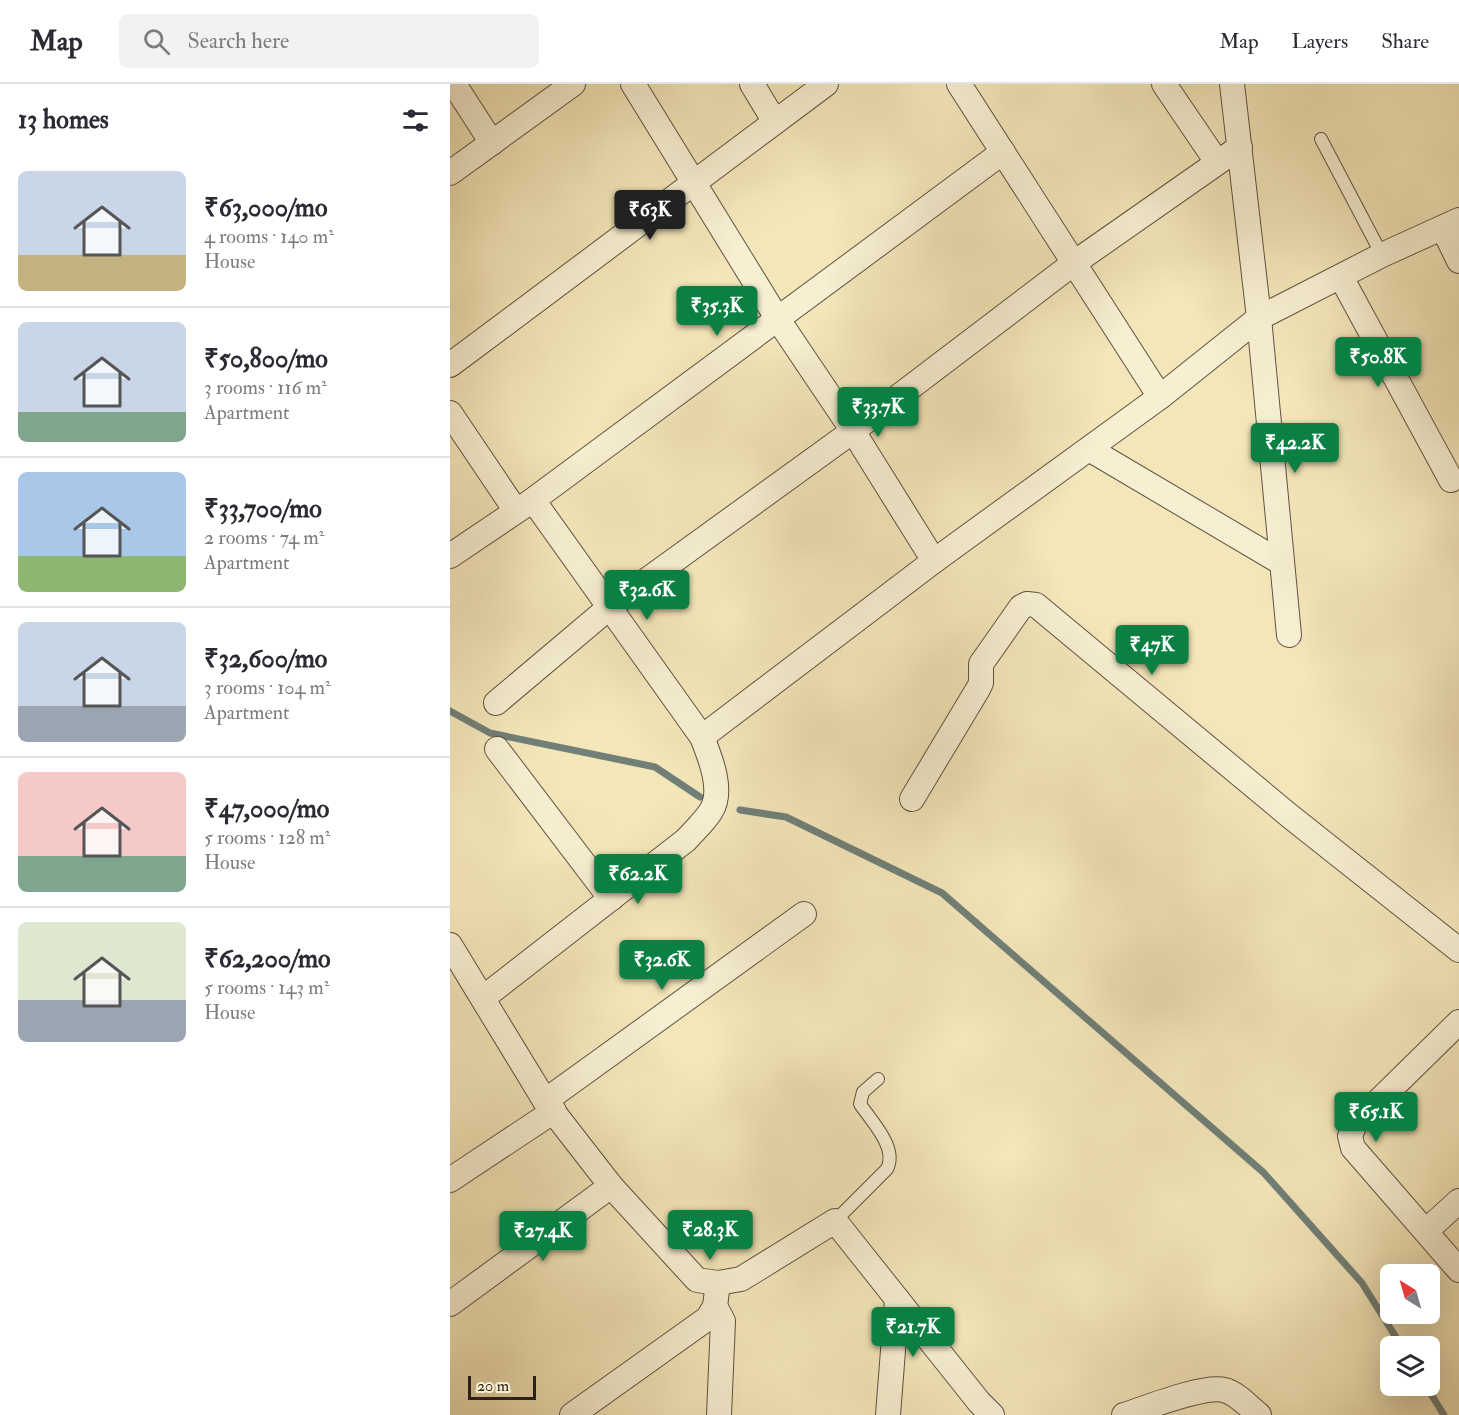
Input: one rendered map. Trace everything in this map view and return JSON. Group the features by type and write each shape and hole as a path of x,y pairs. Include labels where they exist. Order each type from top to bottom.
{"street":[{"path":"454,84 492,142"},
{"path":"450,173 573,84"},
{"path":"633,84 777,318 853,431 934,561"},
{"path":"752,84 775,122"},
{"path":"450,364 826,84"},
{"path":"959,84 1160,397"},
{"path":"1164,84 1217,162"},
{"path":"1232,84 1260,318 1289,635"},
{"path":"496,703 611,606 853,431 1074,263 1240,147"},
{"path":"450,556 525,506 1003,152"},
{"path":"702,737 934,561 1160,397 1260,318 1382,255 1451,224 1459,261"},
{"path":"1341,276 1451,480"},
{"path":"450,413 525,506 611,606 702,737 714,768 716,786 713,809 687,840 483,998"},
{"path":"1089,449 1282,563"},
{"path":"912,800 978,689 981,683 981,664 1021,608 1027,604 1036,605 1282,810 1459,950"},
{"path":"497,749 611,899"},
{"path":"450,1180 804,914"},
{"path":"450,945 549,1106 611,1186 698,1280 717,1295 723,1321 719,1415"},
{"path":"1459,1022 1355,1124 1350,1136 1353,1148 1459,1270"},
{"path":"450,1305 611,1186"},
{"path":"1426,1232 1459,1201"},
{"path":"572,1415 708,1318 717,1295 835,1221 979,1402 992,1415"},
{"path":"888,1415 897,1299"},
{"path":"1132,1414 1206,1390 1224,1390 1236,1396 1259,1415"}],"lane":[{"path":"1321,139 1382,255"},
{"path":"835,1221 887,1169 891,1161 890,1150 860,1104 863,1092 878,1079"}],"waterway":[{"path":"450,711 490,733 655,767 700,797"},
{"path":"740,810 786,817 942,893 1263,1172 1362,1283 1395,1336"},
{"path":"1432,1396 1444,1415"}]}
